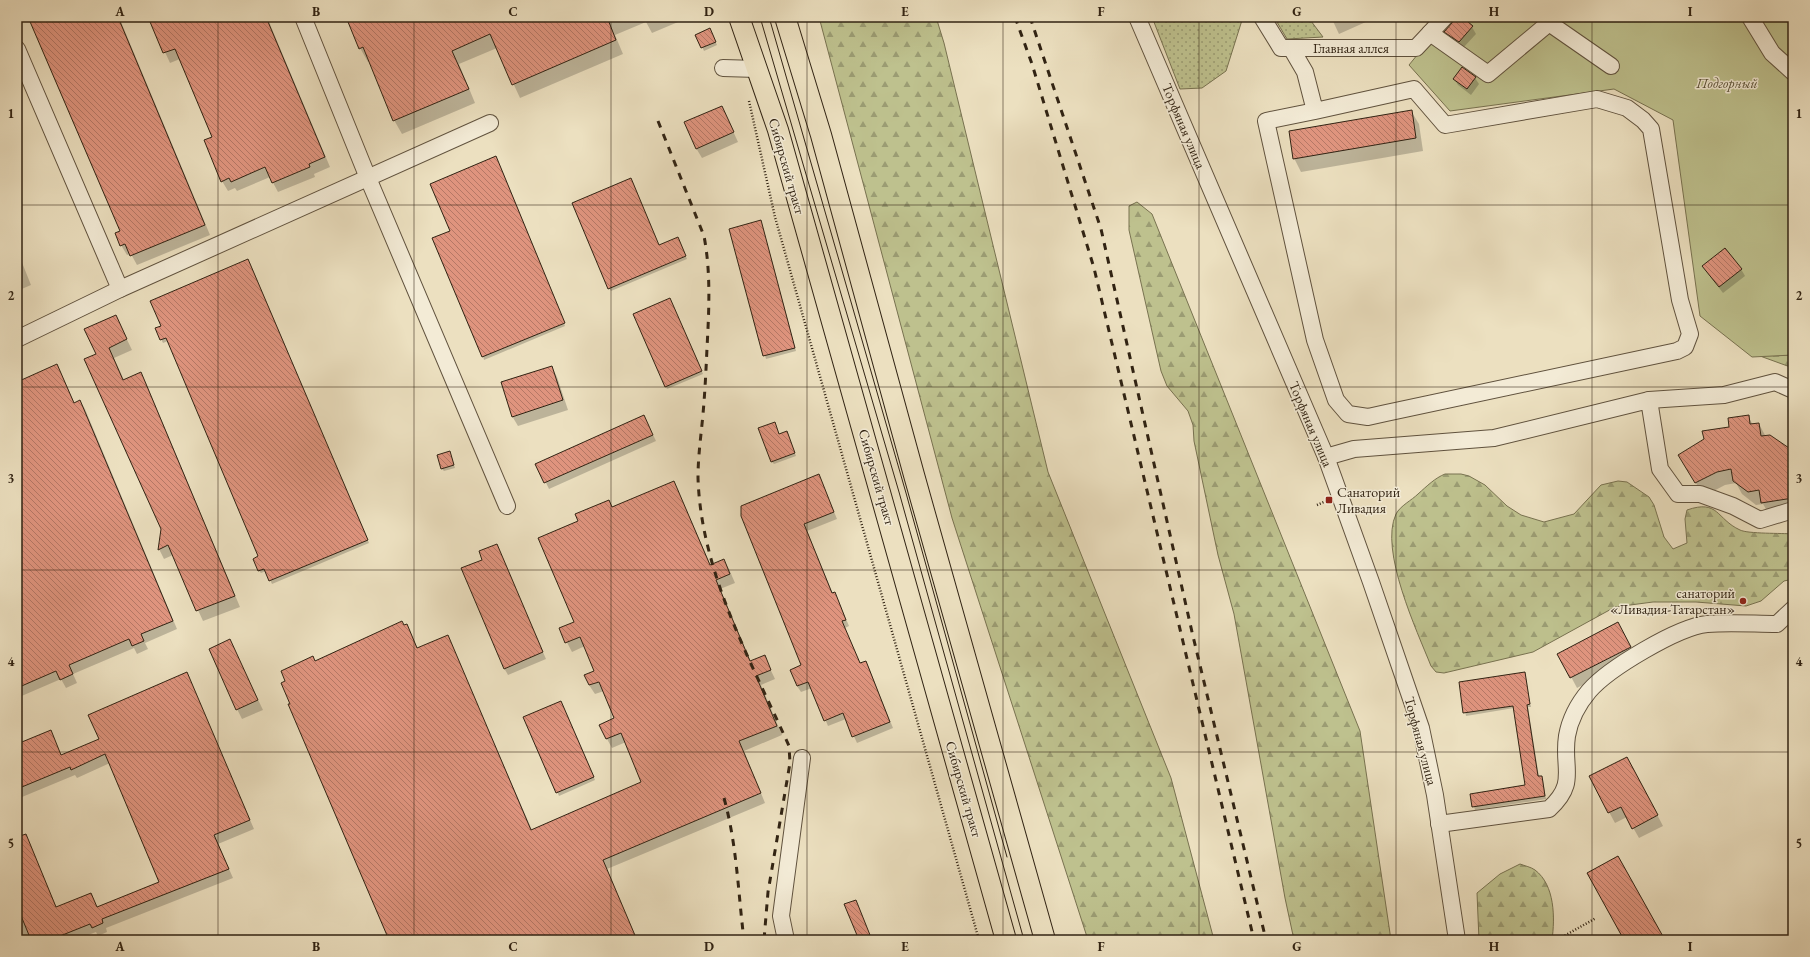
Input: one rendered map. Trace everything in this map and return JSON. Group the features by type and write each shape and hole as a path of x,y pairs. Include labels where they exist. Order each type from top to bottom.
{"main road":[{"name":"Сибирский тракт","path":"739,17 784,152 1006,940"},
{"path":"785,17 821,134 914,475 1045,940"}],"street":[{"path":"303,17 368,178 507,506"},
{"name":"Торфяная улица","path":"1137,17 1326,457 1371,582 1421,728 1440,824 1457,940"},
{"name":"Главная аллея","path":"1262,17 1281,48 1416,48 1445,17"},
{"path":"1750,17 1772,53 1793,72"},
{"path":"1430,33 1488,74 1547,20 1611,66"},
{"path":"1291,48 1304,72 1315,110"},
{"path":"17,49 120,289"},
{"path":"723,68 757,69"},
{"path":"1414,89 1445,125 1597,99 1627,108 1643,120 1651,129 1680,300 1690,334 1684,347 1677,351 1368,417 1348,414 1336,400 1315,340 1266,121 1315,110 1414,89"},
{"path":"17,338 120,289 490,123"},
{"path":"1326,457 1354,449 1494,438 1649,400 1724,395 1775,382 1793,390"},
{"path":"1649,400 1660,469 1678,494 1700,494 1733,506 1760,520 1793,510"},
{"path":"1440,824 1549,809 1559,801 1568,784 1567,737 1573,714 1590,690 1610,672 1665,638 1706,624 1785,624 1793,609"},
{"path":"786,940 781,916 802,758"}],"path":[{"path":"748,101 775,217 979,940"},
{"path":"1317,505 1329,500"},
{"path":"1557,940 1596,918"}],"green space":[{"path":"819,17 936,17 944,43 1048,472 1171,778 1214,940 1088,940 952,518"},
{"path":"1152,17 1243,17 1226,71 1202,88 1180,89"},
{"path":"1274,17 1308,17 1323,37 1287,39"},
{"name":"Подгорный","path":"1448,17 1793,17 1793,355 1752,357 1700,316 1673,120 1614,89 1450,111 1409,65"},
{"path":"1137,202 1152,214 1360,731 1391,940 1294,940 1285,898 1234,614 1218,555 1194,441 1193,425 1188,411 1167,386 1161,371 1129,230 1129,206"},
{"path":"1793,355 1793,368 1760,356"},
{"path":"1445,474 1461,474 1469,476 1485,485 1507,506 1521,515 1544,522 1574,514 1601,485 1618,481 1627,482 1649,497 1654,505 1664,537 1673,549 1687,543 1685,519 1687,510 1697,507 1712,509 1732,526 1740,530 1757,533 1793,534 1793,579 1784,581 1761,601 1746,606 1696,602 1653,602 1615,607 1533,652 1444,673 1436,672 1431,666 1409,612 1402,590 1392,548 1392,529 1396,514 1400,508 1431,482"},
{"path":"1520,864 1535,870 1542,876 1547,884 1553,912 1552,940 1479,940 1477,893 1500,874"}],"building":[{"path":"28,17 118,17 205,225 130,256 125,244 120,246 115,233 120,231"},
{"path":"148,17 266,17 325,157 309,164 310,167 272,183 265,167 231,182 229,178 221,182 204,140 212,137 175,49 163,53"},
{"path":"346,17 607,17 616,40 512,85 490,34 452,51 469,89 393,121 363,47 359,49"},
{"path":"1454,17 1462,17 1473,26 1459,42 1444,32 1452,23"},
{"path":"710,28 716,42 701,48 695,35"},
{"path":"1462,67 1476,77 1467,89 1453,79"},
{"path":"722,106 734,132 696,149 684,122"},
{"path":"1412,110 1416,138 1293,159 1289,131"},
{"path":"496,156 565,323 482,357 432,238 450,231 430,184"},
{"path":"631,178 659,245 678,237 686,256 608,289 572,203"},
{"path":"761,220 795,348 763,356 729,229"},
{"path":"1725,248 1742,269 1719,287 1702,266"},
{"path":"248,259 368,540 269,581 264,569 258,571 253,559 258,556 166,338 160,340 155,328 161,326 150,301"},
{"path":"670,298 702,371 665,387 633,314"},
{"path":"116,315 127,339 109,348 123,380 141,372 235,596 196,611 168,545 158,550 161,529 84,359 96,354 84,329"},
{"path":"57,364 74,403 80,400 173,621 141,634 144,641 132,646 129,639 69,665 73,674 60,680 56,671 17,688 17,382"},
{"path":"552,366 563,400 512,417 501,382"},
{"path":"644,415 653,435 544,483 535,464"},
{"path":"1749,415 1750,424 1759,423 1761,436 1770,435 1789,448 1793,476 1793,498 1761,503 1759,490 1748,492 1733,481 1731,469 1717,472 1695,483 1678,455 1704,439 1702,431 1729,427 1728,418"},
{"path":"775,422 779,434 787,431 795,453 771,462 758,428"},
{"path":"450,451 454,465 441,469 437,455"},
{"path":"819,474 834,512 804,524 832,593 835,592 846,620 842,621 860,663 866,661 890,722 852,737 843,713 824,721 808,682 797,686 790,670 801,665 741,516 741,506"},
{"path":"674,481 710,565 724,559 730,574 716,580 750,661 765,655 771,670 756,676 777,726 739,741 761,793 603,860 637,940 389,940 288,704 290,704 281,683 285,681 281,671 313,656 315,661 402,621 404,625 407,624 417,648 448,635 531,830 641,782 621,733 606,739 599,725 614,718 599,682 589,685 584,675 594,671 580,637 565,643 559,628 574,622 538,538 578,521 575,514 609,500 612,507"},
{"path":"497,544 543,652 504,669 461,568 482,560 479,551"},
{"path":"1618,622 1631,647 1570,678 1557,654"},
{"path":"230,639 258,700 236,710 209,649"},
{"path":"187,672 250,820 214,835 229,869 102,919 103,923 92,928 90,924 50,940 31,940 17,906 17,837 26,834 56,907 91,893 97,907 159,882 105,754 71,770 70,767 17,789 17,744 51,730 61,755 99,739 88,715"},
{"path":"1525,672 1530,704 1527,705 1538,776 1542,776 1545,796 1472,807 1470,794 1525,785 1513,706 1463,713 1459,682"},
{"path":"561,701 594,777 556,793 523,717"},
{"path":"1627,757 1658,815 1632,829 1621,807 1608,813 1589,776"},
{"path":"1618,856 1665,940 1624,940 1587,873"},
{"path":"856,900 872,940 859,940 844,904"}],"tram line":[{"path":"760,17 899,492 1024,940"},
{"path":"769,17 906,493 1007,857"}],"railway":[{"path":"1015,17 1032,64 1094,268 1254,940"},
{"path":"1030,17 1101,229 1192,632 1266,940"},
{"path":"658,121 704,236 708,264 709,292 705,389 698,478 701,513 708,548 730,616 789,746 790,763 768,892 764,940"},
{"path":"724,798 732,833 744,940"}],"place":[{"name":"Санаторий Ливадия","path":"1329,500"},
{"name":"санаторий «Ливадия-Татарстан»","path":"1743,601"}]}
